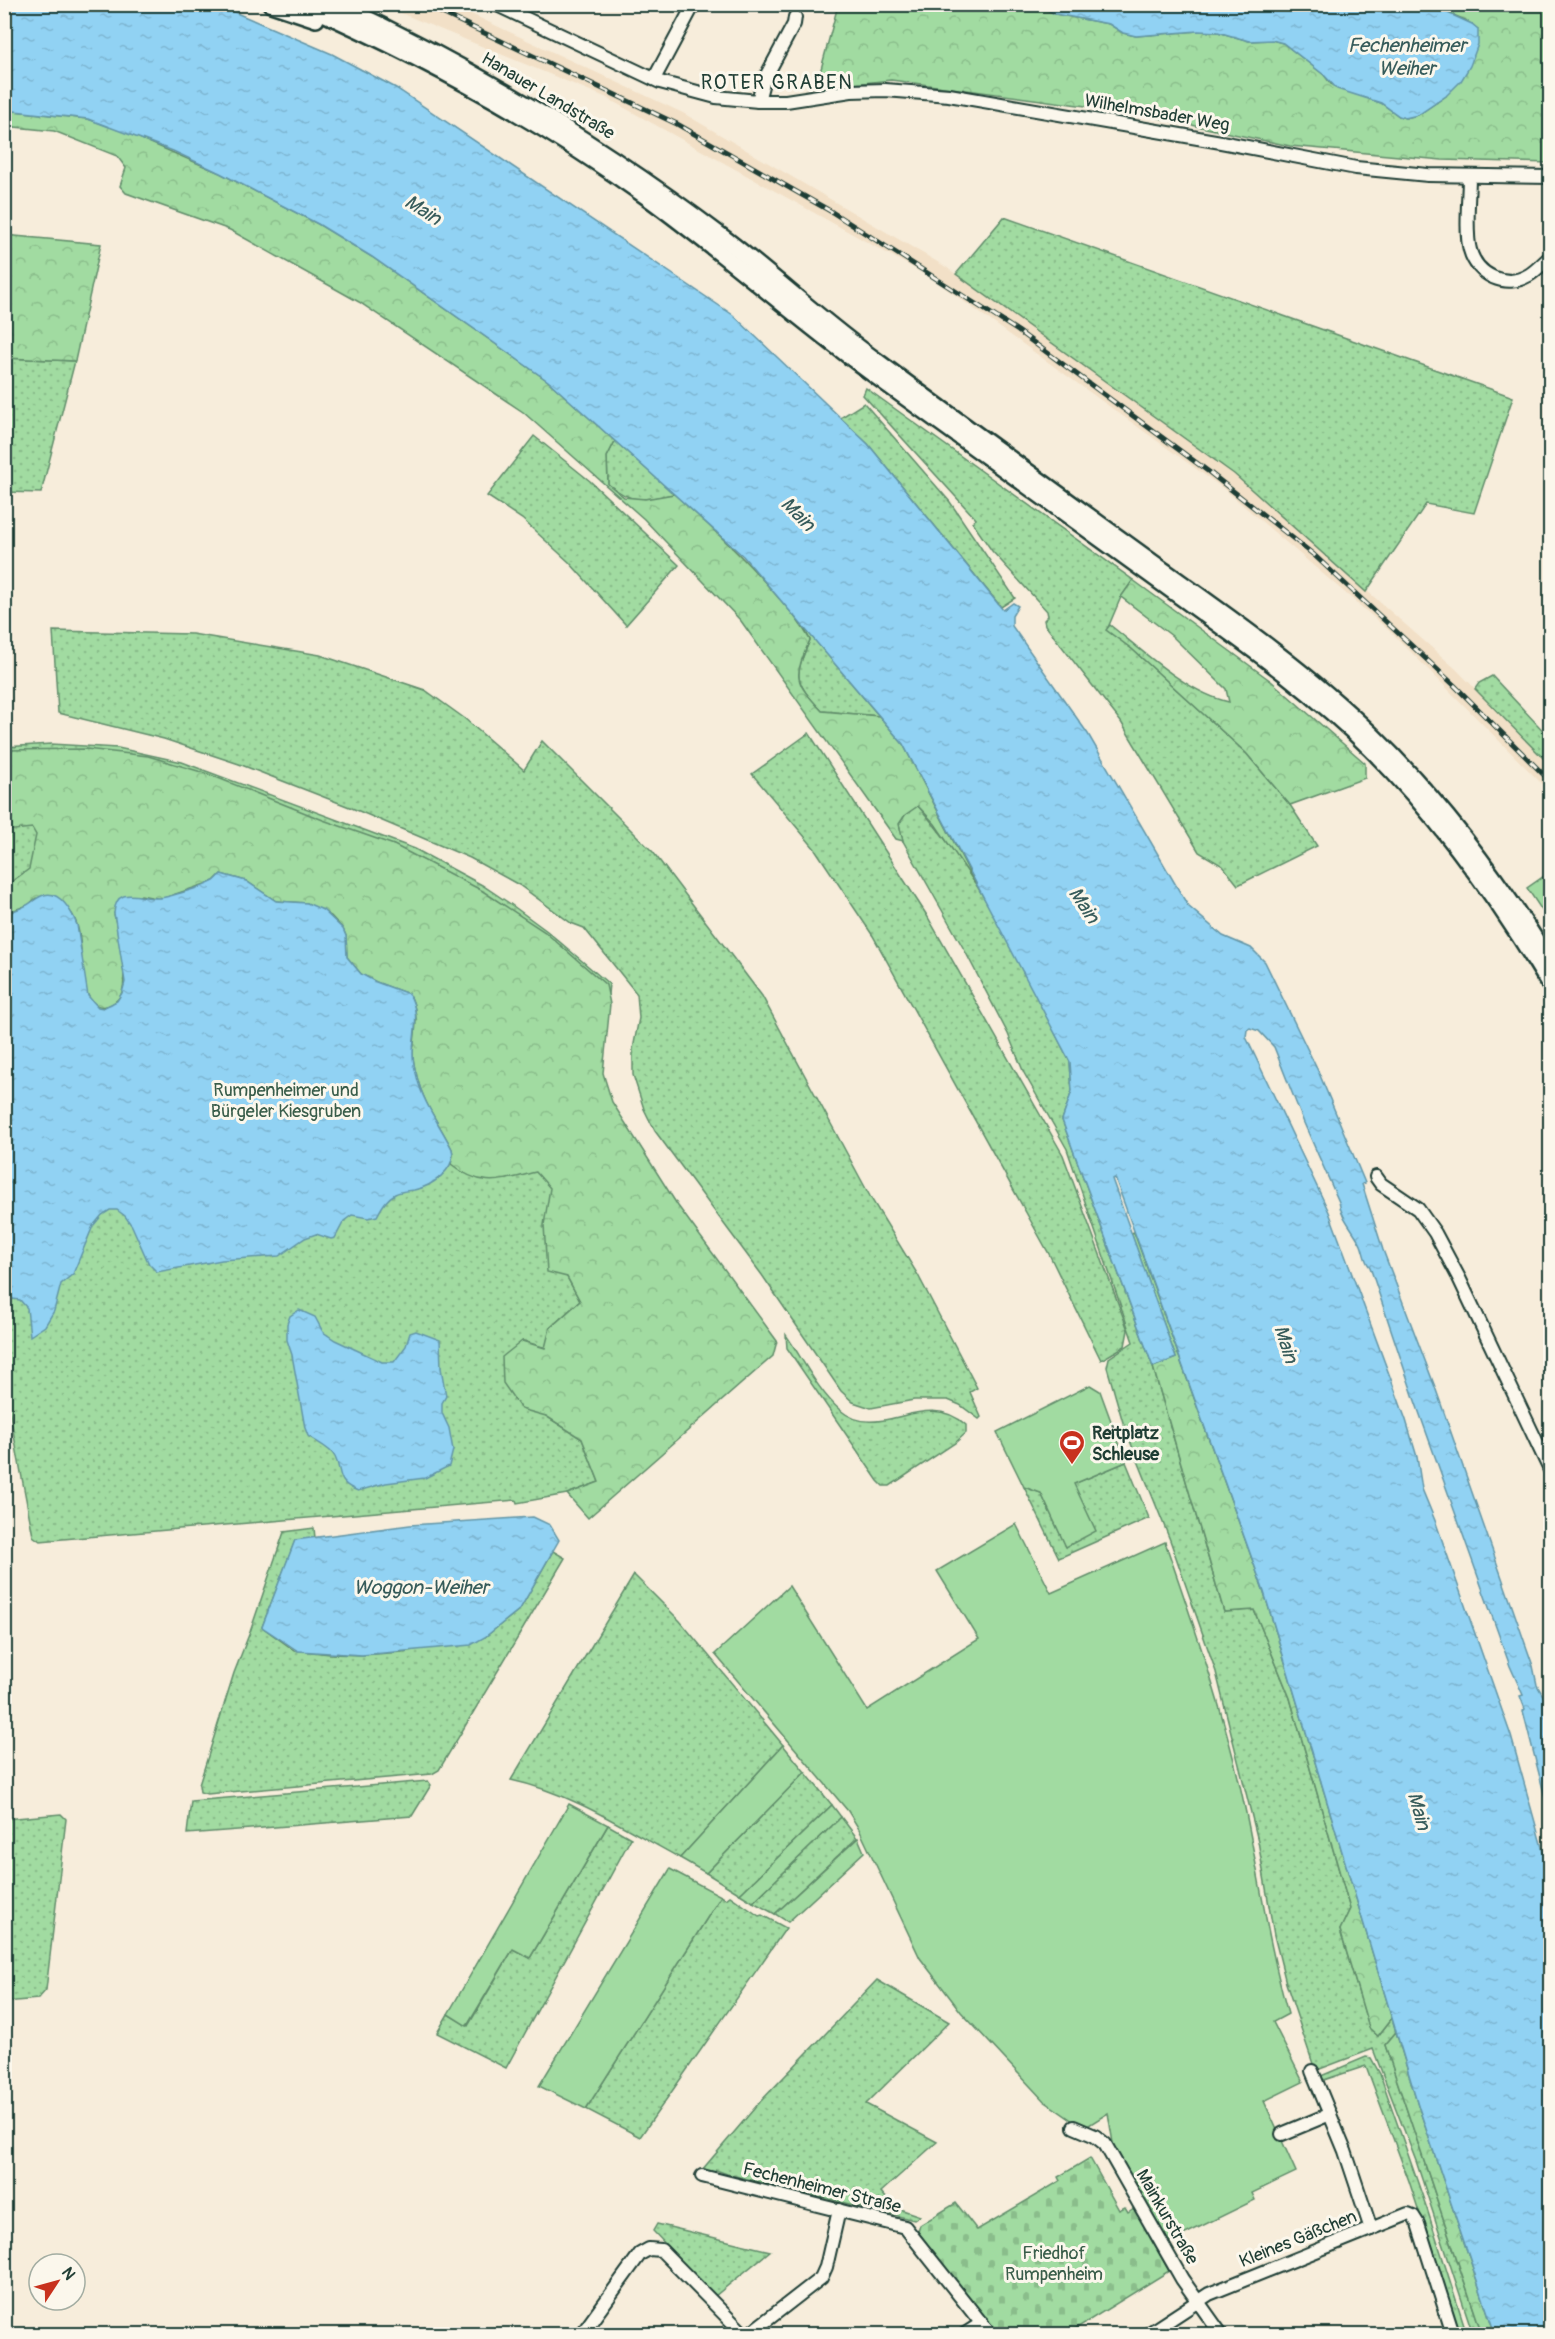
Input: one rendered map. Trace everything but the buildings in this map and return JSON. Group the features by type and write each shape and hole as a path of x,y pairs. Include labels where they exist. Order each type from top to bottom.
{"main road":[{"path":"271,4 381,41"},
{"name":"Hanauer Landstraße","path":"303,4 381,41 508,108 601,165 734,262 862,366 1270,661 1320,702 1372,750 1469,851"},
{"name":"Hanauer Landstraße","path":"336,4 404,36 570,130 634,173 727,241 874,360 1307,676 1388,750 1469,851"},
{"path":"356,4 388,23 404,36"},
{"path":"1469,851 1513,903 1551,963"},
{"path":"1469,851 1504,912 1551,985"}],"street":[{"name":"Wilhelmsbader Weg","path":"495,4 654,80 699,93 758,101 786,101 851,91 885,90 949,95 1221,142 1347,167 1428,175 1551,177"},
{"path":"654,80 694,4"},
{"path":"758,101 763,82 794,24 795,17"},
{"path":"1469,176 1469,248 1473,259 1481,269 1492,278 1504,281 1513,280 1528,276 1551,257"},
{"path":"1376,1177 1385,1187 1412,1203 1424,1215 1435,1233 1551,1470"},
{"path":"1312,2071 1345,2151 1371,2229"},
{"path":"1282,2134 1330,2114"},
{"name":"Mainkurstraße","path":"1074,2127 1095,2136 1105,2144 1165,2251 1221,2334"},
{"name":"Fechenheimer Straße","path":"702,2176 907,2229 990,2334"},
{"path":"749,2334 821,2278 826,2267 839,2210"},
{"name":"Kleines Gäßchen","path":"1148,2334 1209,2295 1405,2215 1413,2216 1418,2224 1453,2334"},
{"path":"582,2334 643,2252 649,2249 661,2250 744,2334"},
{"path":"965,2334 981,2323"}],"shaded area":[{"path":"381,5 452,5 683,113 946,267 1234,474 1456,669 1550,765 1550,792 1393,634 1224,489 930,277 605,97"}],"green space":[{"path":"1038,4 1055,14 1109,24 1123,33 1136,36 1198,31 1218,32 1249,41 1272,40 1283,43 1324,75 1331,84 1381,103 1405,118 1418,115 1446,96 1478,29 1465,20 1430,5 1550,5 1550,163 1442,160 1290,146 1131,112 891,80 816,88 838,5"},
{"path":"4,110 88,119 123,131 220,173 318,224 372,257 548,381 615,441 607,457 608,484 624,497 645,499 674,494 739,555 790,611 810,640 799,671 801,685 806,693 822,711 879,716 903,744 975,883 935,824 918,806 905,815 899,824 903,841 896,839 741,621 644,519 523,412 359,302 230,230 126,193 120,186 126,168 117,156 54,131 5,126"},
{"path":"1004,217 1513,397 1474,513 1426,504 1366,592 1234,474 956,274"},
{"path":"4,235 101,244 75,361 5,358"},
{"path":"4,358 75,361 41,493 5,492"},
{"path":"866,388 1133,580 1121,597 1107,630 1132,649 1246,753 1290,805 1317,846 1238,885 1223,866 1199,852 1121,722 1045,625 1047,611 992,551 972,522 976,519 863,395"},
{"path":"864,403 950,502 1015,598 1001,607 868,444 840,418"},
{"path":"534,436 590,481 679,565 626,625 569,562 522,519 487,496"},
{"path":"615,441 674,494 646,499 632,498 608,484 607,457"},
{"path":"1133,580 1271,681 1365,763 1365,778 1290,805 1246,753 1132,649 1106,630 1110,625 1182,681 1197,690 1229,702 1226,689 1172,636 1121,597"},
{"path":"803,626 879,716 822,711 806,693 801,685 799,671 810,640"},
{"path":"53,631 192,634 320,655 425,690 464,718 524,770 542,741 653,852 762,996 872,1200 918,1275 977,1388 970,1392 981,1417 979,1419 960,1405 948,1400 914,1400 871,1408 853,1402 841,1391 762,1275 655,1131 644,1109 633,1075 633,1049 639,1018 637,994 584,928 571,923 519,885 470,858 347,806 239,764 164,739 58,713"},
{"path":"1492,676 1550,738 1550,765 1475,689 1479,683"},
{"path":"809,733 926,914 1063,1155 1128,1330 1125,1346 1101,1360 1049,1254 873,936 815,849 752,774"},
{"name":"Rumpenheimer und Bürgeler Kiesgruben","path":"51,744 118,748 182,762 415,849 482,885 509,903 547,931 609,984 599,1080 567,1277 580,1301 550,1328 546,1348 523,1341 546,1416 582,1439 599,1482 567,1494 517,1503 516,1500 40,1541 33,1536 5,1388 5,747"},
{"path":"86,749 148,756 208,774 323,820 394,845 481,890 545,932 606,985 610,1004 603,1073 612,1102 678,1206 777,1341 773,1356 588,1518 567,1494 599,1482 582,1439 546,1416 521,1409 503,1383 502,1357 522,1341 545,1348 550,1328 580,1301 567,1277 547,1272 544,1225 550,1188 536,1172 491,1181 472,1177 451,1164 452,1149 420,1087 414,1063 416,1016 409,994 361,974 347,957 346,936 343,929 331,916 307,903 276,901 246,881 221,874 214,881 161,899 141,895 114,913 124,983 118,999 105,1006 97,1005 88,995 83,974 78,928 69,910 36,898 28,905 9,912 4,887 29,869 36,835 32,828 5,831 5,750"},
{"path":"917,805 941,833 983,895 1070,1062 1072,1091 1062,1120 1153,1367 1224,1612 1254,1610 1290,1698 1350,1909 1340,1930 1369,2027 1378,2036 1392,2018 1396,2032 1385,2045 1482,2334 1473,2334 1416,2161 1373,2049 1320,2069 1314,2067 1286,1983 1274,1935 1258,1841 1216,1672 1170,1540 1124,1426 1107,1367 1109,1358 1133,1342 1067,1149 1024,1073 1008,1034 965,951 903,841 899,824 905,815"},
{"path":"1550,872 1550,915 1545,915 1527,888"},
{"path":"1134,1232 1264,1592 1392,2018 1378,2036 1369,2028 1340,1930 1350,1909 1290,1698 1254,1610 1224,1612 1153,1367 1176,1358 1131,1233"},
{"path":"786,1335 824,1393 840,1410 855,1419 886,1420 934,1411 950,1415 966,1425 966,1433 955,1443 890,1486 883,1486 787,1348"},
{"path":"1090,1385 1100,1391 1126,1462 1074,1484 1096,1531 1066,1547 1041,1493 1024,1487 997,1432"},
{"path":"1126,1462 1149,1518 1059,1558 1024,1487 1041,1493 1066,1546 1073,1484"},
{"path":"1016,1524 1051,1593 1165,1542 1210,1676 1238,1778 1270,1939 1288,2014 1273,2022 1303,2082 1264,2101 1296,2172 1252,2193 1255,2200 1167,2243 1114,2149 1108,2113 1086,2127 1073,2121 1044,2101 961,2012 920,1958 859,1829 848,1811 715,1654 789,1586 867,1710 979,1639 937,1571"},
{"path":"314,1528 315,1538 295,1541 262,1627 294,1650 362,1655 402,1652 485,1637 520,1609 553,1551 565,1558 439,1770 432,1774 207,1794 200,1792 199,1785 234,1673 284,1532"},
{"path":"634,1575 680,1621 783,1745 680,1858 577,1803 534,1786 511,1780"},
{"path":"783,1745 805,1772 706,1873 680,1858"},
{"path":"805,1772 832,1805 740,1894 706,1873"},
{"path":"428,1781 431,1785 412,1816 187,1834 191,1801"},
{"path":"569,1804 608,1825 530,1958 513,1949 467,2026 448,2014"},
{"path":"832,1805 841,1817 753,1902 740,1894"},
{"path":"61,1814 66,1819 46,1990 38,1999 5,2002 5,1819"},
{"path":"841,1817 857,1838 775,1914 753,1902"},
{"path":"608,1825 631,1838 506,2068 437,2033 448,2014 468,2026 513,1949 530,1958"},
{"path":"858,1838 864,1852 788,1922 775,1914"},
{"path":"670,1869 721,1896 586,2109 539,2086"},
{"path":"721,1896 726,1899 730,1896 759,1916 762,1915 786,1928 640,2137 586,2109"},
{"path":"877,1980 949,2022 866,2104 937,2142 881,2192 894,2207 920,2216 914,2220 716,2170 714,2174 702,2170 759,2103"},
{"path":"1396,2032 1419,2108 1495,2334 1482,2334 1385,2045"},
{"path":"1366,2057 1371,2058 1380,2074 1467,2334 1459,2334 1409,2181 1366,2066 1321,2081 1321,2076"},
{"name":"Friedhof Rumpenheim","path":"1090,2158 1119,2210 1125,2207 1128,2212 1134,2208 1169,2271 1067,2334 997,2334 918,2232 920,2225 956,2203 977,2230 1060,2181 1058,2177"},
{"path":"657,2224 770,2251 715,2296 653,2231"}],"water":[{"name":"Main","path":"5,4 212,4 227,9 332,54 396,88 733,315 868,444 1003,610 1013,603 1018,606 1012,616 1012,626 1088,734 1188,906 1223,936 1251,948 1265,962 1319,1073 1365,1183 1362,1184 1383,1250 1435,1387 1533,1666 1537,1685 1550,1708 1550,1817 1523,1711 1525,1709 1520,1696 1523,1695 1510,1666 1414,1398 1370,1267 1361,1245 1342,1213 1274,1047 1259,1031 1250,1028 1247,1030 1246,1037 1329,1212 1406,1420 1417,1457 1422,1489 1511,1736 1550,1876 1550,2334 1495,2334 1419,2108 1264,1592 1115,1178 1112,1179 1176,1358 1153,1367 1062,1120 1072,1091 1070,1062 903,744 743,556 548,381 372,257 318,224 220,173 173,151 88,119 5,110"},
{"name":"Fechenheimer Weiher","path":"1038,5 1430,5 1472,24 1478,29 1478,44 1470,66 1461,81 1446,96 1418,115 1405,118 1381,103 1337,89 1324,75 1283,43 1272,40 1249,41 1218,32 1198,31 1136,36 1123,33 1109,24 1055,14"},
{"path":"221,874 246,881 276,901 307,903 323,910 343,929 346,936 347,957 361,974 409,994 416,1016 413,1054 416,1072 428,1105 452,1149 451,1163 441,1176 428,1185 392,1196 377,1216 368,1218 352,1215 344,1221 335,1238 331,1239 316,1234 305,1238 279,1256 222,1260 157,1272 149,1264 125,1216 117,1210 110,1210 102,1215 93,1226 73,1274 61,1284 54,1311 45,1326 30,1336 27,1308 20,1300 5,1298 5,914 44,895 50,894 65,903 77,925 88,996 98,1007 103,1008 117,1001 125,982 114,913 119,899 130,895 152,898 170,896 215,881"},
{"path":"299,1310 315,1317 323,1332 335,1340 382,1362 394,1362 406,1346 410,1333 416,1331 440,1340 441,1368 446,1396 442,1403 442,1413 449,1428 453,1450 449,1466 425,1478 386,1483 358,1491 343,1481 333,1454 308,1436 305,1428 292,1355 287,1340 287,1324 290,1316"},
{"name":"Woggon-Weiher","path":"533,1517 550,1525 559,1540 520,1609 485,1637 471,1645 362,1655 298,1651 262,1627 295,1540 410,1525"}],"railway":[{"path":"423,4 677,124 832,212 1018,331 1209,472 1314,555 1454,685 1550,781"}],"place":[{"name":"Reitplatz Schleuse","path":"1072,1466"}],"district":[{"name":"ROTER GRABEN","path":"777,82"}]}
